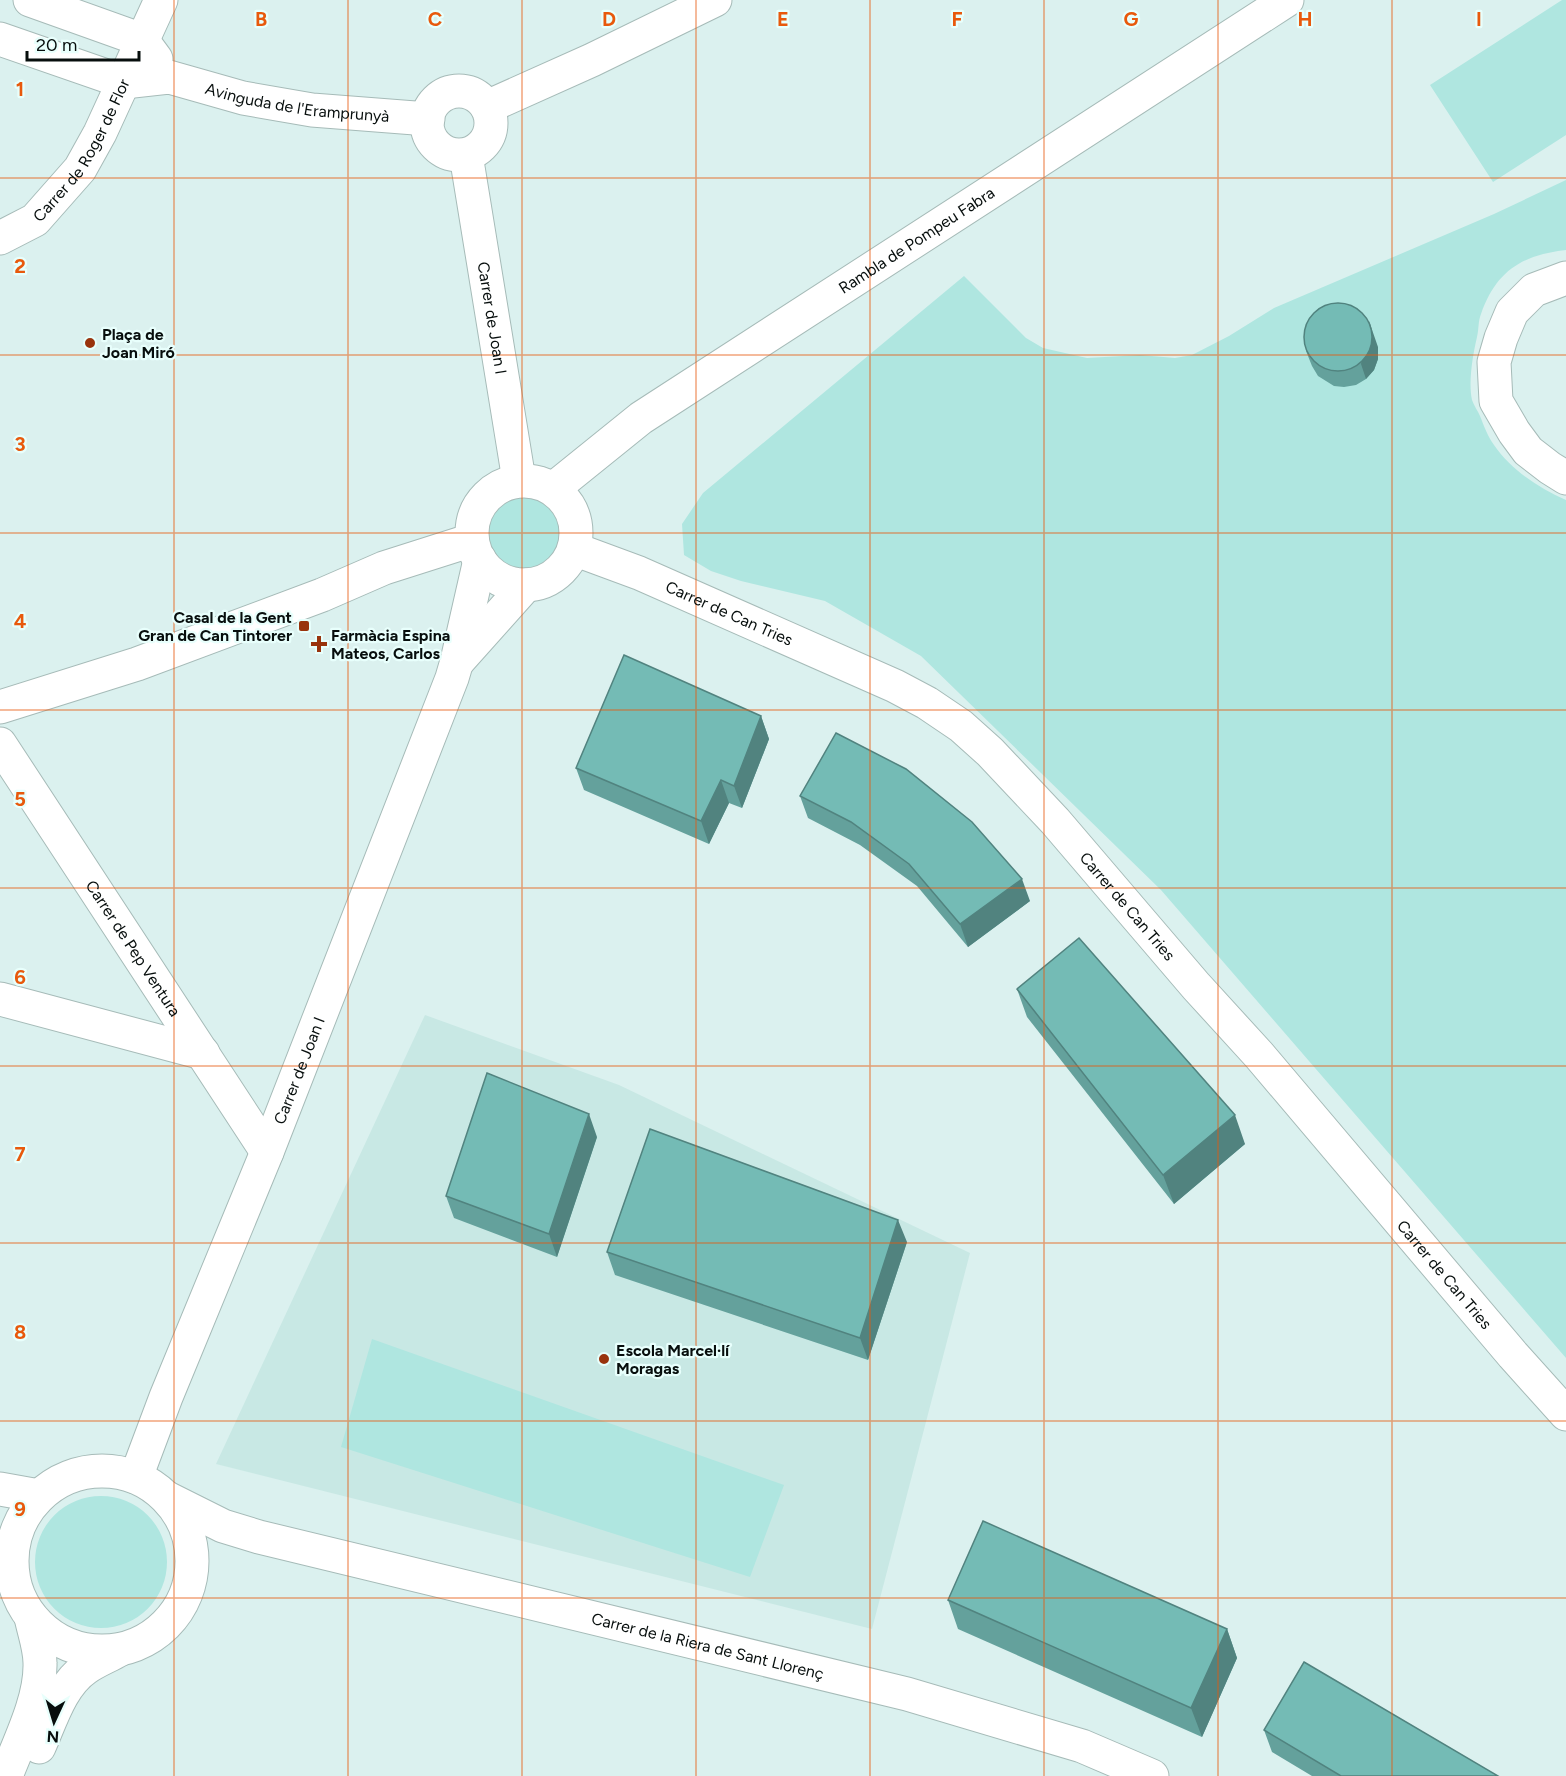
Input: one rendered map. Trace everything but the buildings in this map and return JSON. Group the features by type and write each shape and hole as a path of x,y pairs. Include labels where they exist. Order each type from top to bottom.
{"street":[{"path":"30,0 142,40 169,77"},
{"name":"Carrer de Roger de Flor","path":"0,238 35,220 80,169 100,133 161,0"},
{"path":"487,107 592,60 715,0"},
{"name":"Rambla de Pompeu Fabra","path":"553,489 640,418 1287,0"},
{"name":"Avinguda de l'Eramprunyà","path":"0,39 124,82 169,77 243,98 312,110 428,119"},
{"path":"465,91 476,95 487,107 492,119 489,136 479,148 466,154 452,154 440,148 429,133 428,113 435,101 444,94 465,91"},
{"name":"Carrer de Joan I","path":"466,154 519,480"},
{"path":"1566,278 1534,290 1512,312 1494,362 1496,401 1514,432 1528,451 1566,478"},
{"path":"519,480 540,482 553,489 572,511 576,527 574,549 565,566 549,579 526,585 505,582 490,572 476,550 473,519 478,506 493,490 519,480"},
{"name":"Carrer de Can Tries","path":"574,549 639,573 895,686 962,726 990,752 1055,821 1566,1414"},
{"path":"0,707 137,664 322,595 384,568 476,550"},
{"name":"Carrer de Joan I","path":"136,1478 166,1397 267,1152 457,661 476,550"},
{"name":"Carrer de Joan I","path":"457,661 526,585"},
{"name":"Carrer de Pep Ventura","path":"0,744 267,1152"},
{"path":"0,999 203,1053"},
{"name":"Carrer de la Riera de Sant Llorenç","path":"39,1496 60,1482 84,1473 110,1471 147,1483 167,1498 223,1526 259,1537 907,1694 1082,1746 1152,1776"},
{"path":"0,1489 39,1496 22,1518 15,1535 11,1562 15,1595 40,1663 39,1683 6,1776"},
{"name":"Carrer de la Riera de Sant Llorenç","path":"167,1498 187,1530 191,1547 192,1572"},
{"name":"Carrer de la Riera de Sant Llorenç","path":"192,1572 207,1554 220,1546 259,1537"},
{"path":"15,1595 49,1634 71,1646 96,1651 121,1649 145,1640 159,1631 172,1618 185,1597 192,1572"},
{"path":"28,1776 54,1712 73,1680 86,1667 121,1649"}],"shaded area":[{"path":"1562,0 1566,0 1566,135 1493,182 1430,85"},
{"path":"1566,180 1566,250 1550,252 1524,261 1503,276 1494,287 1480,317 1473,360 1471,393 1490,438 1501,454 1526,477 1566,500 1566,1358 1161,890 921,656 825,601 741,581 711,571 684,555 682,524 703,493 964,276 1026,338 1043,348 1087,358 1140,355 1175,358 1192,355 1229,336 1274,308 1494,214"},
{"path":"523,496 538,499 550,507 558,519 561,534 558,549 550,561 538,569 523,572 508,569 496,561 488,549 485,534 488,519 496,507 508,499"},
{"name":"Escola Marcel·lí Moragas","path":"425,1015 619,1085 970,1253 872,1629 216,1464"},
{"path":"372,1339 784,1485 750,1577 341,1447"},
{"path":"101,1496 126,1501 148,1515 162,1537 167,1562 162,1587 148,1609 126,1623 101,1628 76,1623 54,1609 40,1587 35,1562 40,1537 54,1515 76,1501"}],"place":[{"name":"Plaça de Joan Miró","path":"90,343"},
{"name":"Casal de la Gent Gran de Can Tintorer","path":"304,626"},
{"name":"Farmàcia Espina Mateos, Carlos","path":"319,644"},
{"name":"Escola Marcel·lí Moragas","path":"604,1359"}]}
